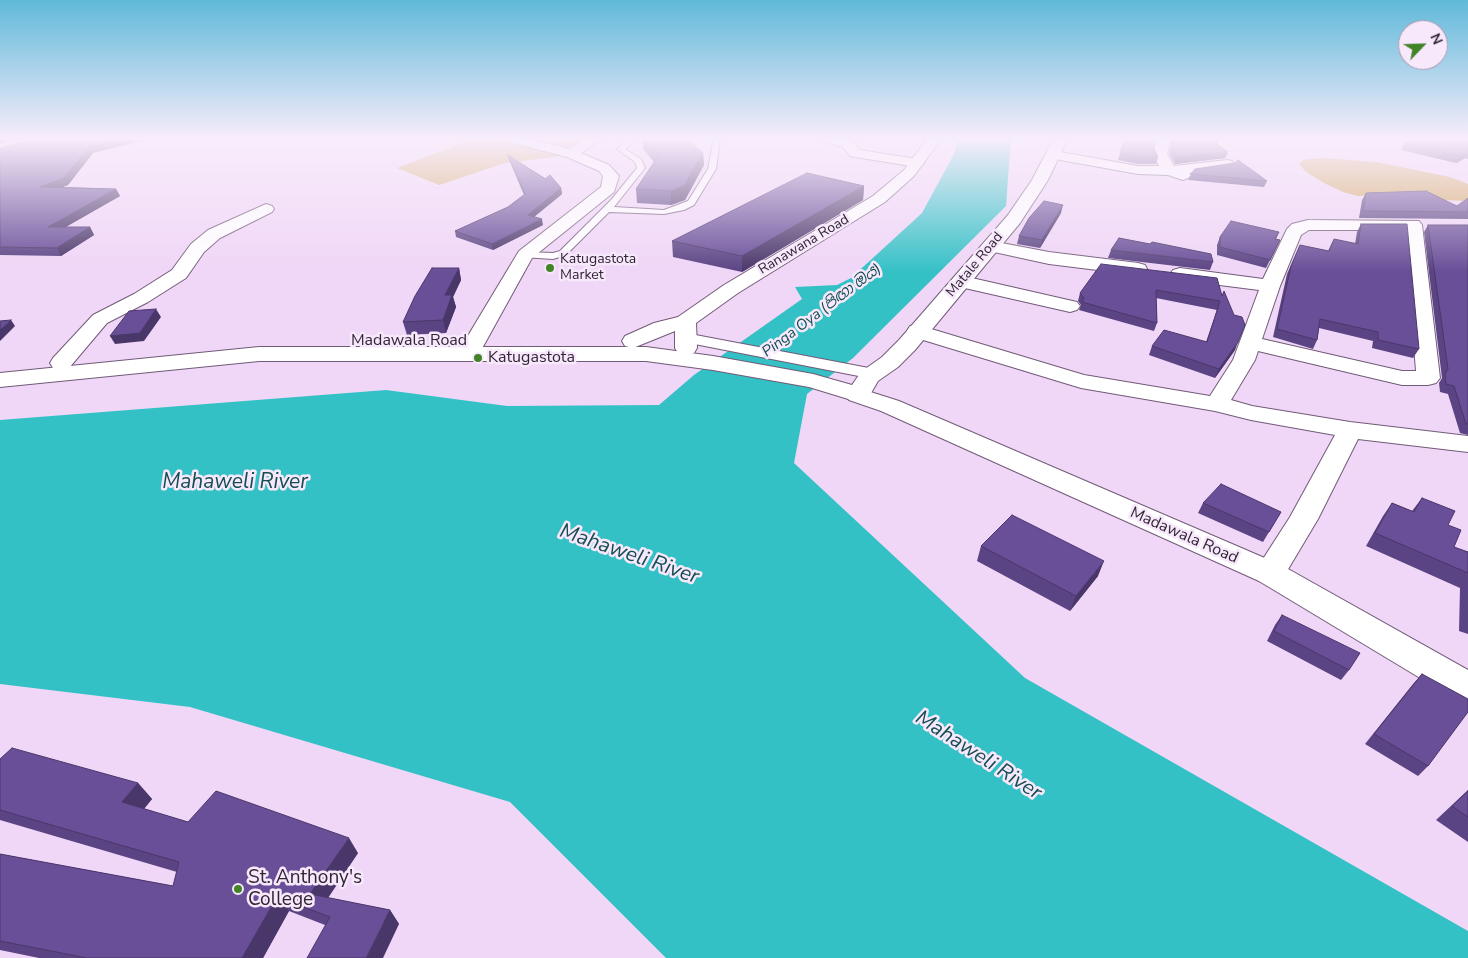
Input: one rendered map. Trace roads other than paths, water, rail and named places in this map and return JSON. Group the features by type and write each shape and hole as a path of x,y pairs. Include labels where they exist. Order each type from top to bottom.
{"main road":[{"path":"471,347 525,255 608,189 609,183"},
{"name":"Ranawana Road","path":"686,342 731,289 879,199 899,183"},
{"name":"Matale Road","path":"859,378 890,362 963,282 1030,198 1038,183"},
{"path":"61,363 100,319 141,298 179,274 197,248 214,234 266,209"},
{"path":"1217,404 1244,360 1270,286 1293,233 1298,228 1308,225 1422,225 1428,378 1402,378 1251,343"},
{"path":"991,246 1049,258 1270,286"},
{"path":"963,282 1070,306"},
{"path":"640,348 662,328 686,342"},
{"path":"918,331 1081,381 1217,404 1251,413 1350,430 1468,444"},
{"name":"Madawala Road","path":"0,369 199,348 270,343 640,348 686,342 722,355 813,381 859,378 890,406 1270,573 1468,688"},
{"name":"Madawala Road","path":"0,380 259,354 471,347"},
{"path":"1270,573 1303,519 1350,430"}],"lane":[{"path":"525,255 553,256 563,253 607,209 629,183"},
{"path":"607,209 664,212 681,208 691,203 704,183"}],"water":[{"path":"938,183 1008,183 1006,206 853,358 807,394 794,463 1025,678 1468,931 1468,958 666,958 510,802 190,707 0,684 0,420 386,390 507,406 659,405 694,375 802,299 795,287 837,285 851,278 922,213"}],"place":[{"name":"Katugastota Market","path":"550,268"},
{"name":"Katugastota","path":"478,358"},
{"name":"St. Anthony's College","path":"238,889"}],"water label":[{"name":"Pinga Oya (පිඟා ඔය)","path":"822,311"},
{"name":"Mahaweli River","path":"235,483"},
{"name":"Mahaweli River","path":"629,555"},
{"name":"Mahaweli River","path":"978,756"}]}
